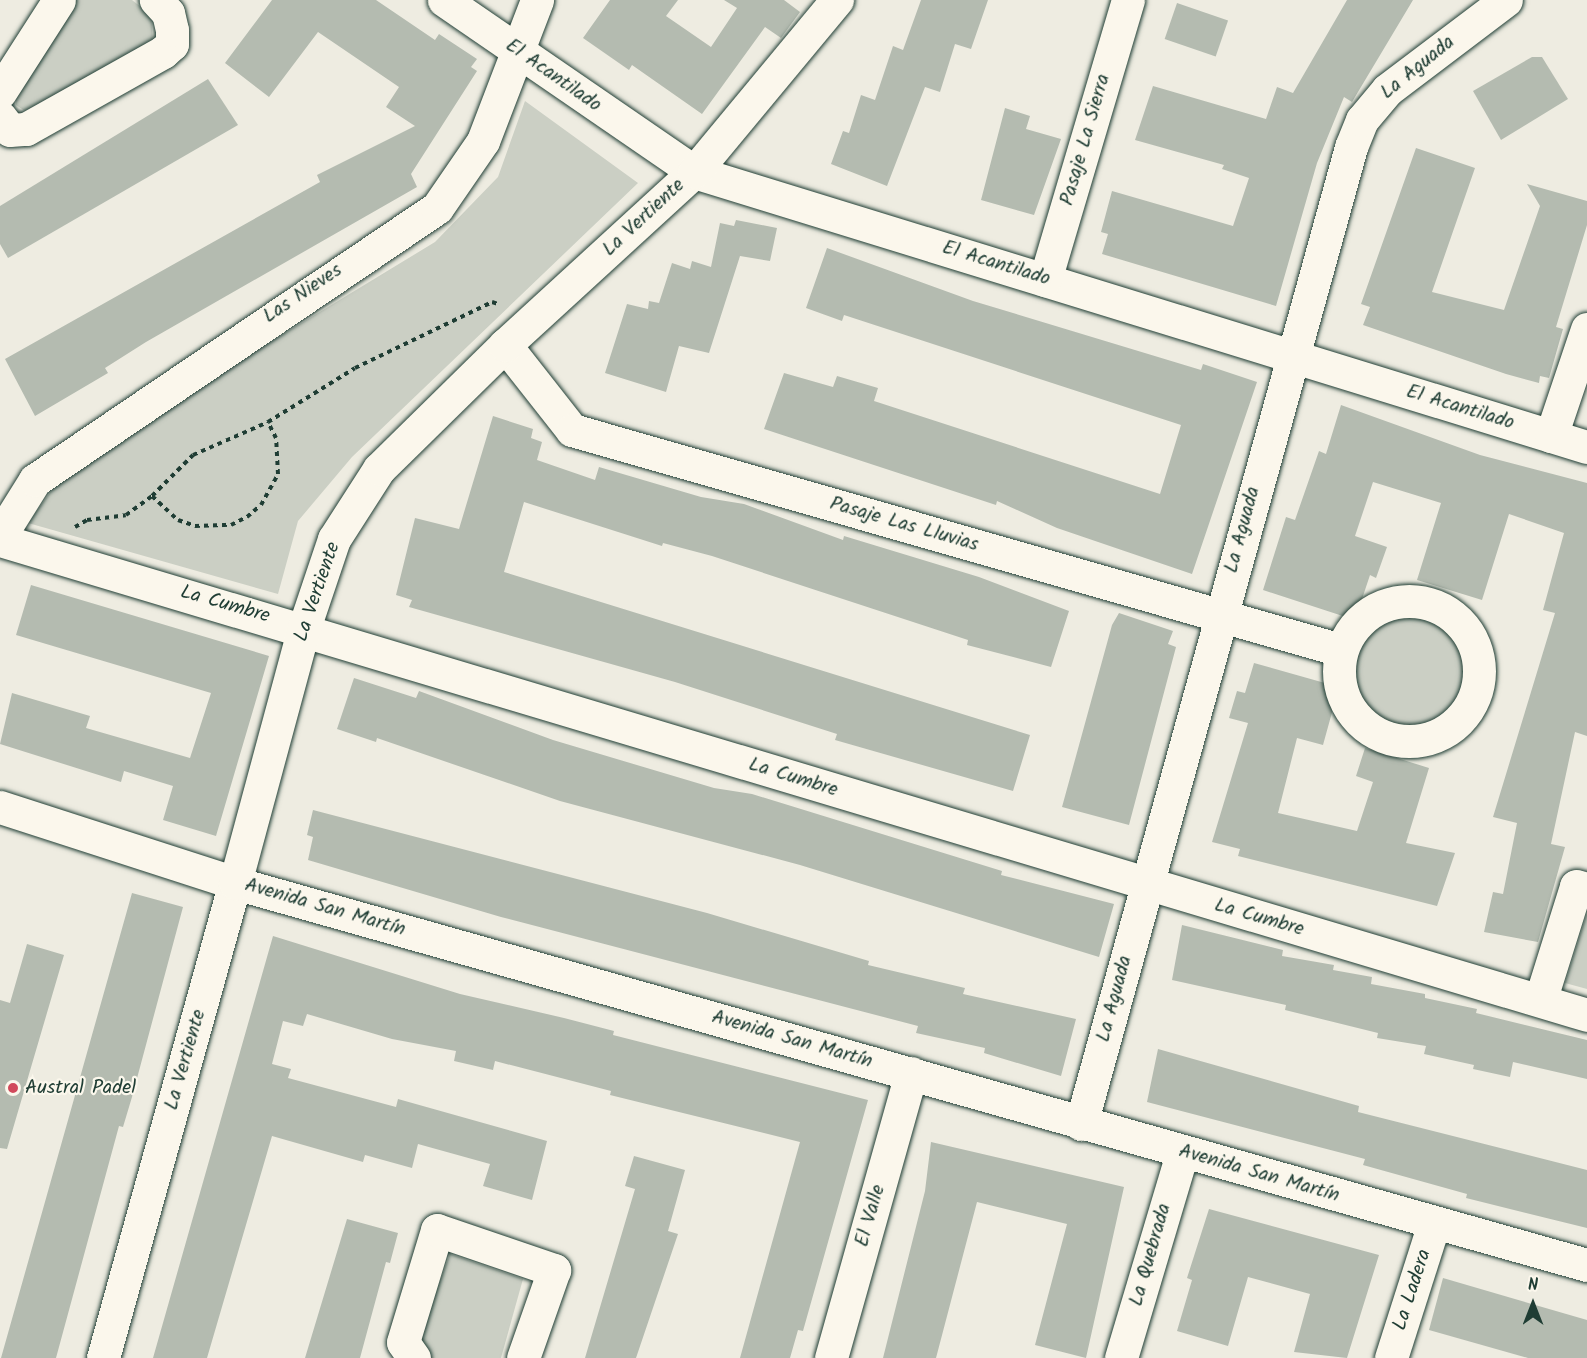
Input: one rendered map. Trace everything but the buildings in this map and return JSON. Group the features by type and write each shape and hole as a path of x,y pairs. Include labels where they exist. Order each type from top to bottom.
{"street":[{"path":"0,92 59,0"},
{"path":"0,117 10,130 26,129 163,52 172,44 172,30 168,13 156,0"},
{"name":"El Acantilado","path":"444,0 694,172 1587,447"},
{"name":"Las Nieves","path":"0,538 35,480 437,208 483,141 537,0"},
{"name":"La Vertiente","path":"103,1358 304,628 334,539 379,469 505,345 694,172 837,0"},
{"name":"Pasaje La Sierra","path":"1045,280 1128,0"},
{"name":"La Aguada","path":"1081,1124 1290,356 1362,120 1387,90 1506,0"},
{"path":"1551,436 1587,329"},
{"name":"Pasaje Las Lluvias","path":"505,345 572,430 1341,650"},
{"name":"La Cumbre","path":"0,538 304,628 1146,886 1541,998 1587,1015"},
{"path":"1417,601 1441,608 1460,622 1474,643 1479,667 1477,692 1465,713 1447,730 1424,740 1400,741 1376,733 1357,719 1344,698 1338,674 1341,650 1352,628 1385,605 1417,601"},
{"name":"Avenida San Martín","path":"0,807 235,883 911,1073 1182,1153 1587,1265"},
{"path":"1541,998 1576,886 1587,889"},
{"name":"El Valle","path":"831,1358 911,1073"},
{"name":"La Quebrada","path":"1121,1358 1182,1153"},
{"name":"La Ladera","path":"1391,1358 1434,1223"},
{"path":"414,1358 403,1342 437,1230 554,1270 524,1358"}],"path":[{"path":"58,557 64,533 87,520 126,515 152,496 193,455 268,422 355,368 492,302 540,313"},
{"path":"152,496 178,520 195,526 231,525 247,517 261,505 278,474 276,438 268,422"}],"shaded area":[{"path":"76,0 132,0 151,15 153,42 25,111 16,105 16,94"},
{"path":"525,101 638,183 352,457 298,521 278,594 28,523 55,486 127,429 435,242 498,177"},
{"path":"1409,613 1431,617 1450,629 1462,648 1466,670 1462,692 1450,711 1431,723 1409,727 1387,723 1368,711 1356,692 1352,670 1356,648 1368,629 1387,617"},
{"path":"1587,913 1587,989 1565,983"},
{"path":"450,1254 523,1279 501,1358 424,1358 421,1352 421,1333"}],"place":[{"name":"Austral Padel","path":"13,1088"}]}
